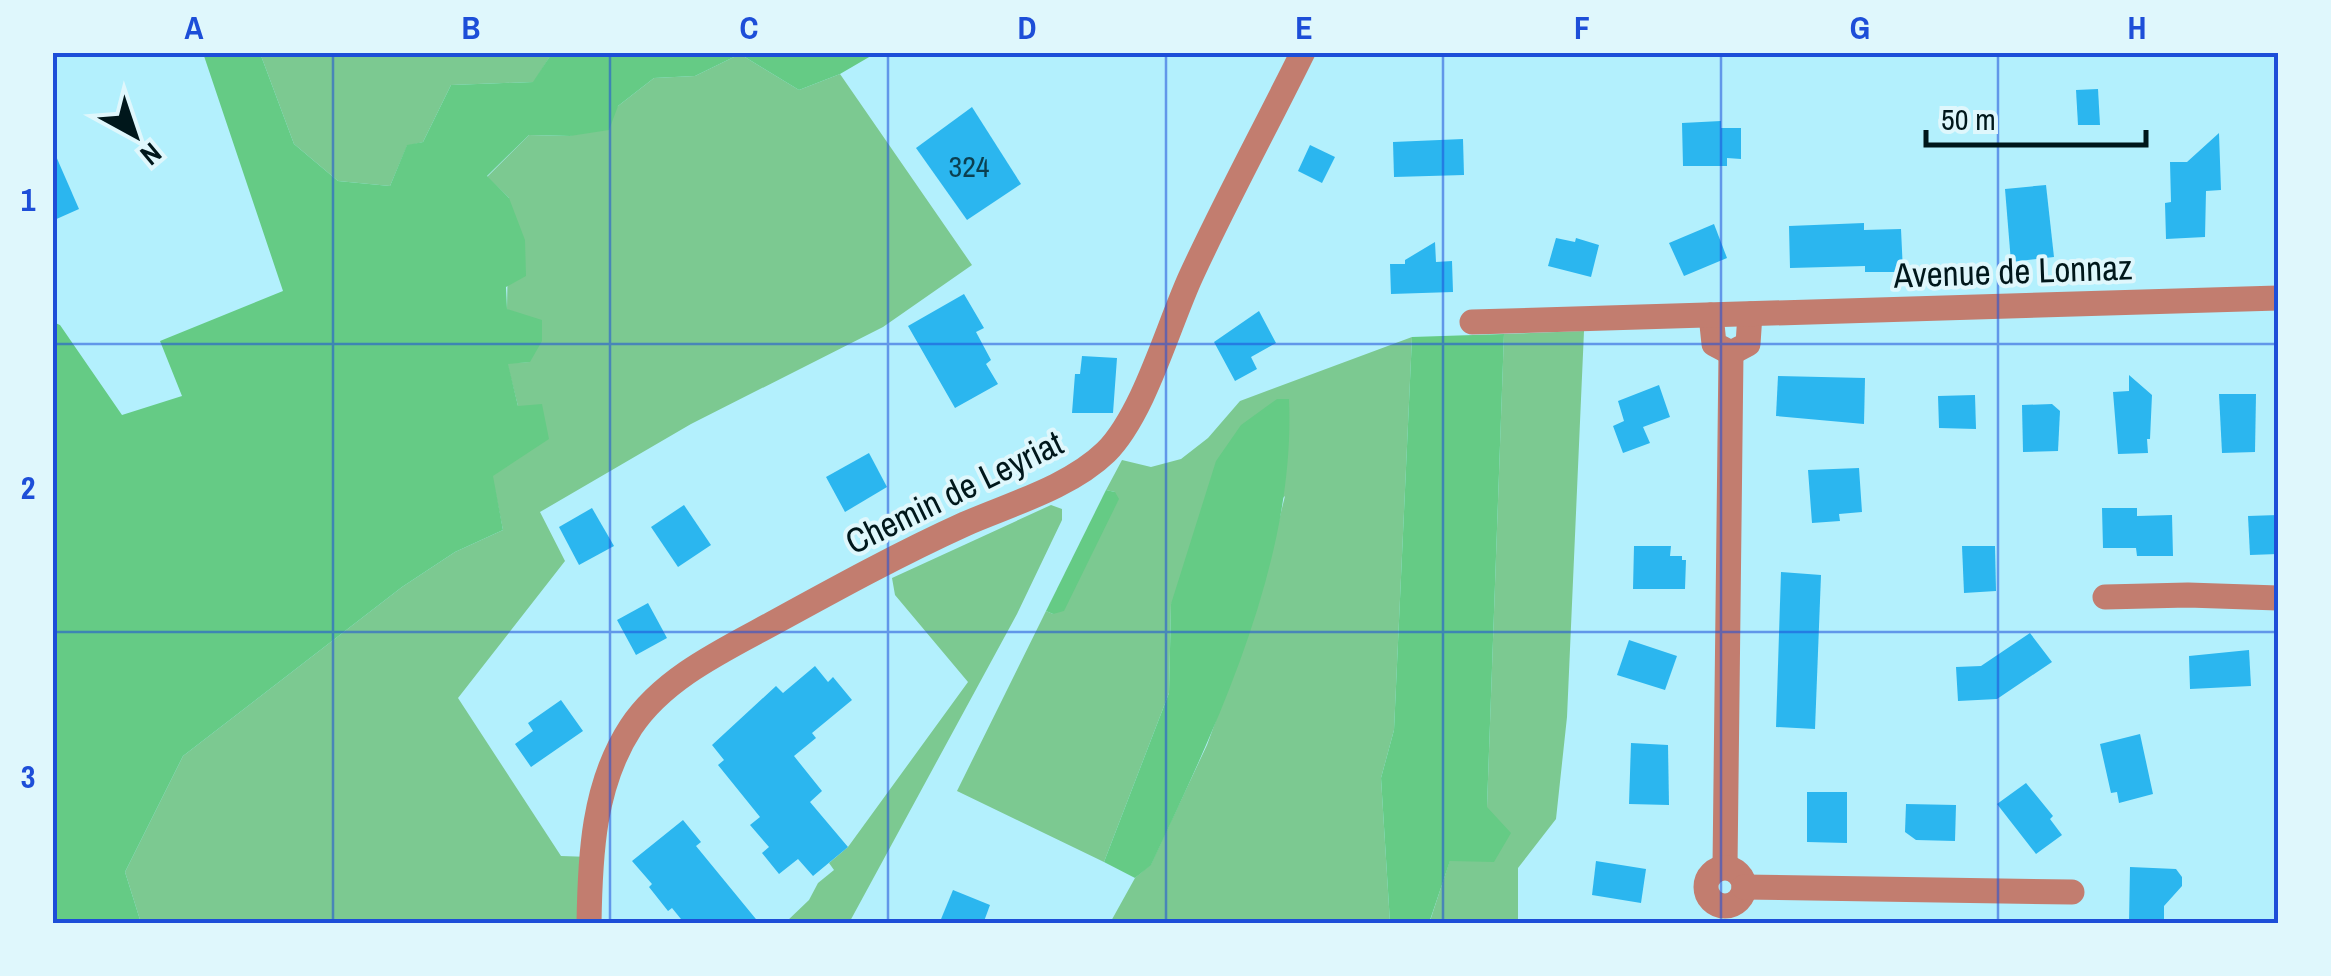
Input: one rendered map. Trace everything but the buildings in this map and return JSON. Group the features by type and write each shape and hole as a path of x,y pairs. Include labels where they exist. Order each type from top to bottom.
{"street":[{"name":"Chemin de Leyriat","path":"589,924 591,858 600,802 623,741 652,702 747,637 886,562 1078,472 1116,442 1132,415 1200,257 1303,52"},
{"name":"Avenue de Lonnaz","path":"1472,322 2278,298"},
{"path":"1731,353 1748,344 1750,314"},
{"path":"1711,315 1714,344 1731,353"},
{"path":"1724,868 1731,353"},
{"path":"2105,597 2188,594 2278,598"},
{"path":"1724,868 1738,874 1744,887 1738,901 1724,915 1709,899 1706,882 1716,869 1724,868"},
{"path":"1744,887 2072,892"}],"green space":[{"path":"203,53 260,53 294,144 338,181 390,186 407,145 423,142 451,85 533,82 552,53 876,53 840,74 799,90 740,54 695,76 654,78 618,106 609,130 570,136 529,135 487,176 509,198 525,240 526,276 506,287 507,309 542,320 542,341 530,362 508,364 518,406 542,404 549,439 493,476 503,530 455,552 402,587 183,756 125,872 141,923 53,923 53,322 60,325 122,415 182,396 160,341 283,291"},
{"path":"260,53 552,53 534,82 451,85 423,142 407,146 390,186 338,181 294,144"},
{"path":"740,54 799,90 840,74 972,265 883,327 691,424 540,512 565,561 458,698 561,856 591,857 589,923 141,923 125,872 183,756 402,587 455,552 503,530 492,476 518,406 507,363 530,362 507,309 509,198 487,177 529,135 570,136 654,78 695,76"},
{"path":"1584,331 1567,717 1556,819 1518,868 1518,923 1429,924 1450,860 1487,807 1504,334"},
{"path":"1504,334 1487,807 1511,833 1494,862 1450,861 1429,923 1390,923 1381,778 1394,730 1412,337"},
{"path":"1412,337 1394,730 1381,778 1390,923 1110,923 1135,878 1151,864 1207,745 1258,605 1285,496 1171,604 1169,693 1104,862 957,791 1046,611 1053,614 1115,492 1106,490 1122,460 1151,467 1181,459 1208,438 1240,401"},
{"path":"1277,399 1289,399 1288,459 1266,579 1248,639 1202,755 1151,865 1135,878 1104,862 1169,693 1171,604 1216,461 1241,425"},
{"path":"1106,490 1115,492 1119,499 1064,611 1046,611"},
{"path":"1051,505 1062,509 1062,520 1017,614 849,923 785,923 834,870 829,863 848,847 968,682 895,595 892,578"}]}
